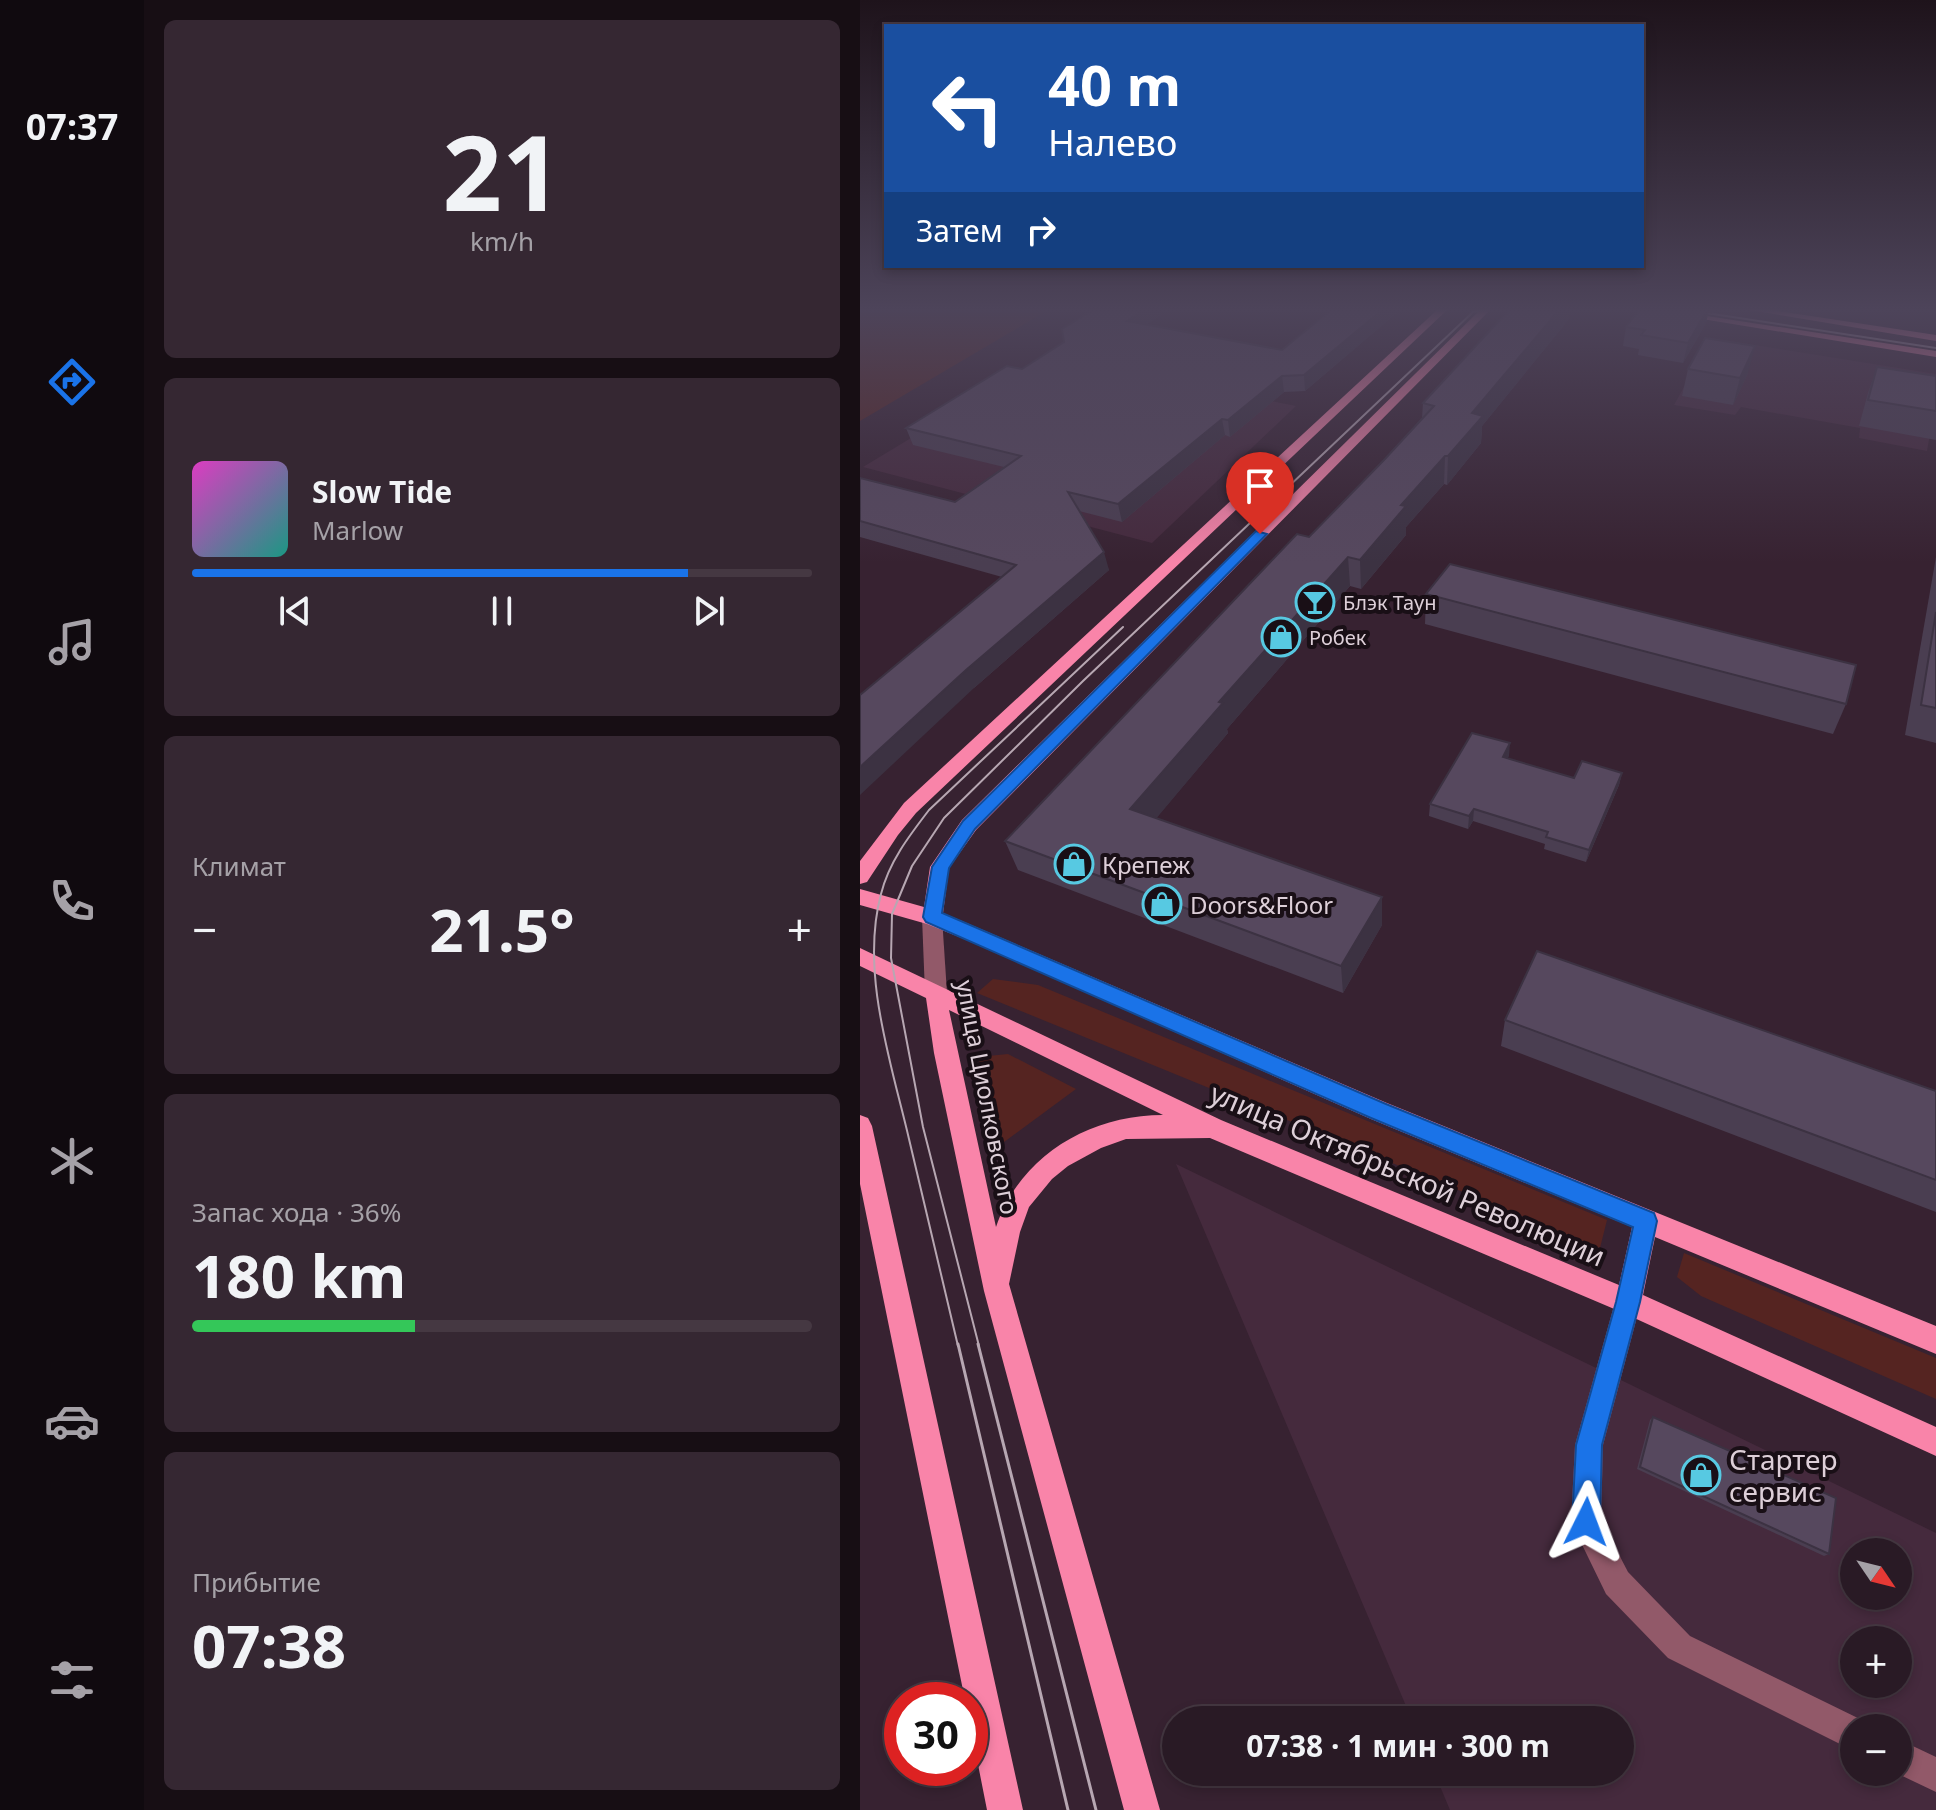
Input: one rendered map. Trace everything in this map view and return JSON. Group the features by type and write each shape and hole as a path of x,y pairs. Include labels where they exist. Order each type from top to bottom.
{"main road":[{"path":"860,877 891,830 910,808 1352,394"},
{"name":"улица Циолковского","path":"932,917 940,867 969,825 1400,394"},
{"name":"улица Октябрьской Революции","path":"860,897 932,917 1379,1111 1936,1340"},
{"name":"улица Октябрьской Революции","path":"860,956 1213,1128 1628,1302 1936,1442"},
{"name":"улица Циолковского","path":"936,993 945,1053 997,1291 1142,1810"},
{"path":"860,1126 1005,1810"},
{"path":"997,1291 1005,1235 1024,1190 1051,1162 1094,1139 1130,1127 1213,1128"},
{"path":"1628,1302 1646,1221"}],"street":[{"name":"улица Циолковского","path":"932,917 936,993"},
{"path":"1628,1302 1589,1445 1586,1522 1617,1583 1679,1647 1840,1727"},
{"path":"1912,1763 1936,1775"}],"shaded area":[{"path":"860,394 905,394 860,421"},
{"path":"990,394 1240,394 1296,406 1152,543 863,467"},
{"path":"1680,394 1936,394 1927,451 1859,438 1860,428 1741,407 1735,415 1674,405"},
{"path":"993,979 1038,985 1607,1220 1600,1248 977,993"},
{"path":"1008,1054 1076,1089 1000,1145 978,1057"},
{"path":"1176,1164 1936,1533 1936,1810 1450,1810 1440,1786 1634,1786 1634,1706 1406,1706"},
{"path":"1684,1253 1936,1358 1936,1399 1701,1296 1677,1277"}],"building":[{"path":"961,394 1259,394 1228,420 1222,419 1118,504 1068,492 1104,552 966,670 860,767 860,695 1016,565 860,521 860,478 955,502 1021,456 906,428"},
{"path":"1431,394 1488,394 1472,413 1483,416 1401,505 1406,506 1360,560 1348,557 1219,702 1223,703 1130,809 1382,897 1341,966 1005,841 1297,534 1309,537 1434,406 1423,403"},
{"path":"1870,394 1936,394 1936,411 1868,400"},
{"path":"1450,564 1856,665 1846,704 1426,594"},
{"path":"1936,612 1936,708 1921,705"},
{"path":"1472,733 1510,743 1503,757 1574,778 1582,761 1622,773 1589,850 1546,837 1548,832 1474,809 1469,816 1430,804"},
{"path":"1537,951 1936,1091 1936,1180 1505,1020"},
{"path":"1653,1417 1836,1498 1829,1554 1640,1467"}],"tram line":[{"path":"979,1346 923,1127 891,958 892,914 912,866 944,818 1083,681 1386,394"},
{"path":"958,1346 880,1017 874,954 875,924 881,894 894,860 929,810 1123,627"},
{"path":"958,1344 1068,1810"},
{"path":"978,1344 1096,1810"}],"place":[{"name":"Блэк Таун","path":"1315,602"},
{"name":"Робек","path":"1281,637"},
{"name":"Крепеж","path":"1074,864"},
{"name":"Doors&Floor","path":"1162,904"},
{"name":"Стартер сервис","path":"1701,1475"}],"route":[{"path":"1260,534 969,825 940,867 932,917 1379,1111 1646,1221 1628,1302 1589,1445 1586,1522"}]}
